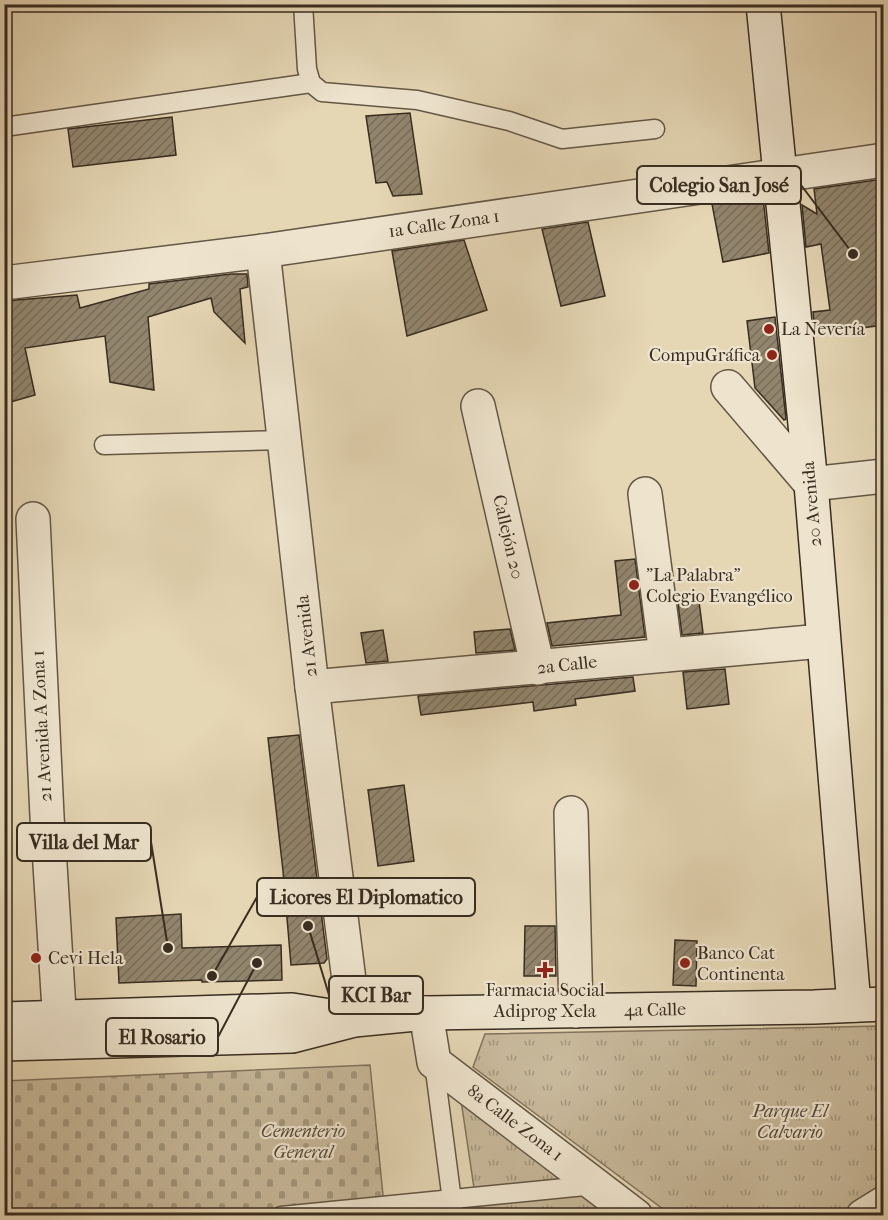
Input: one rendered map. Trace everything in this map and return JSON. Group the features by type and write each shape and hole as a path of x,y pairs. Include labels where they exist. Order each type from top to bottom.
{"street":[{"name":"20 Avenida","path":"763,4 811,484 822,641 869,1004"},
{"name":"1a Calle Zona 1","path":"4,283 262,251 884,160"},
{"name":"21 Avenida","path":"262,251 312,687 354,1020"},
{"path":"728,387 811,484 884,476"},
{"name":"Callejón 20","path":"478,406 538,668"},
{"path":"645,494 666,655"},
{"name":"21 Avenida A Zona 1","path":"33,519 60,1029"},
{"name":"2a Calle","path":"312,687 822,641"},
{"path":"572,813 576,1011"},
{"name":"4a Calle","path":"60,1029 292,1036 354,1020 426,1013 814,1007 869,1004"},
{"path":"426,1013 434,1062"},
{"path":"4,1018 60,1029"},
{"path":"4,1044 60,1029"},
{"name":"8a Calle Zona 1","path":"434,1062 636,1215"},
{"path":"863,1215 884,1203"}],"lane":[{"path":"303,4 307,69 311,83 322,92 428,103 509,122 562,139 655,129"},
{"path":"4,128 311,83"},
{"path":"104,445 285,440"},
{"path":"434,1062 454,1207"},
{"path":"281,1215 454,1207 597,1185"}],"green space":[{"name":"Parque El Calvario","path":"883,1026 883,1195 848,1215 671,1215 473,1067 485,1034"},
{"name":"Cementerio General","path":"370,1065 385,1215 5,1215 4,1081"},
{"path":"458,1080 633,1215 478,1215"}],"building":[{"path":"410,113 422,194 393,196 387,182 376,183 366,116"},
{"path":"172,117 176,155 73,167 68,129"},
{"path":"883,179 884,325 815,334 813,312 830,310 821,244 806,247 802,205 817,214 814,189"},
{"path":"763,197 769,253 723,262 712,204"},
{"path":"588,222 605,296 561,306 542,229"},
{"path":"464,240 487,310 407,336 392,251"},
{"path":"247,274 248,287 240,289 245,343 214,312 211,298 148,317 154,390 110,382 105,336 25,348 35,395 7,403 4,384 4,301 77,295 80,308 149,289 149,284"},
{"path":"775,317 786,419 784,420 755,388 747,321"},
{"path":"635,559 645,637 552,646 547,623 621,615 615,561"},
{"path":"699,601 703,633 682,635 678,604"},
{"path":"510,629 515,650 476,653 474,632"},
{"path":"383,630 388,661 366,663 361,633"},
{"path":"725,669 729,704 687,709 683,672"},
{"path":"633,677 635,691 575,699 576,705 534,711 533,702 421,715 418,696"},
{"path":"299,735 327,959 324,963 291,965 268,738"},
{"path":"404,785 414,861 378,866 368,790"},
{"path":"181,914 182,948 281,945 282,980 119,983 116,918"},
{"path":"525,926 555,926 556,976 524,976"},
{"name":"Banco Cat Continenta","path":"675,940 697,941 696,986 673,985"}],"place":[{"name":"Colegio San José","path":"853,254"},
{"name":"La Nevería","path":"769,329"},
{"name":"CompuGráfica","path":"772,355"},
{"name":"\"La Palabra\" Colegio Evangélico","path":"634,585"},
{"name":"KCI Bar","path":"308,926"},
{"name":"Villa del Mar","path":"168,948"},
{"name":"Cevi Hela","path":"36,958"},
{"name":"El Rosario","path":"257,963"},
{"name":"Banco Cat Continenta","path":"685,963"},
{"name":"Farmacia Social Adiprog Xela","path":"545,970"},
{"name":"Licores El Diplomatico","path":"212,976"}]}
